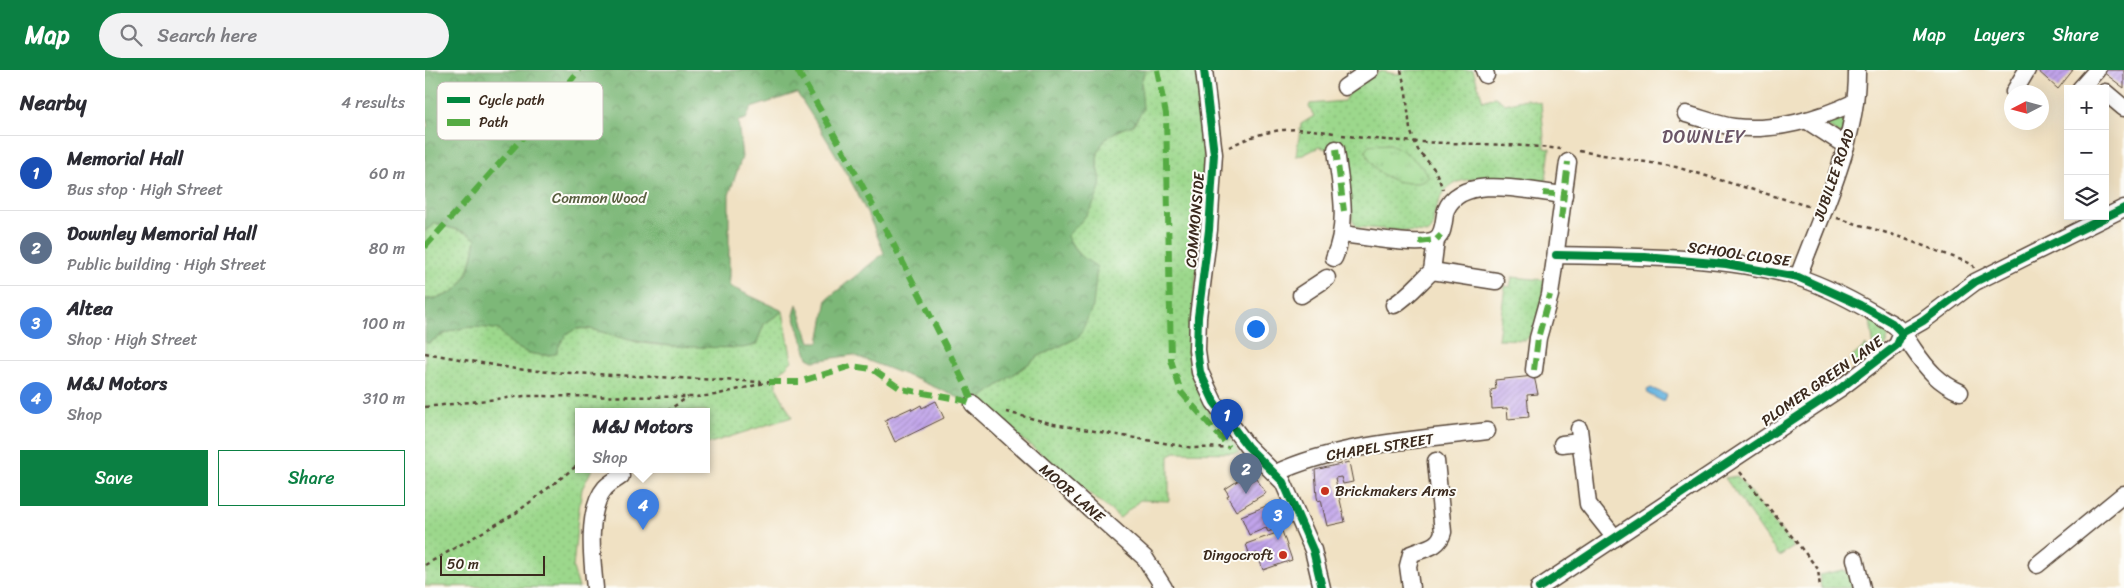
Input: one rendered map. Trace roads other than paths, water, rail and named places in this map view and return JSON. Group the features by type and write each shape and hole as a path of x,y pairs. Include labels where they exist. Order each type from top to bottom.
{"street":[{"name":"COMMONSIDE","path":"1204,70 1214,154 1209,230 1198,317 1197,350 1199,372 1214,402 1247,446 1258,459 1276,473"},
{"path":"1345,87 1370,70"},
{"name":"JUBILEE ROAD","path":"1798,277 1846,146 1855,102 1857,70"},
{"path":"2018,85 2027,70"},
{"path":"2109,95 2124,108"},
{"path":"1686,114 1732,127 1748,128 1806,120 1855,102"},
{"path":"1806,120 1846,146"},
{"path":"1335,256 1342,234 1344,211 1336,149"},
{"path":"1534,370 1538,338 1550,295 1570,154"},
{"path":"1394,306 1408,297 1414,287 1432,271 1436,240 1441,235 1447,207 1464,191 1474,187 1496,187 1564,195"},
{"name":"PLOMER GREEN LANE","path":"1539,588 1883,358 1897,345 1903,333 1923,321 1960,292 1982,278 2124,208"},
{"path":"1342,234 1419,242 1436,240"},
{"name":"SCHOOL CLOSE","path":"1556,255 1645,257 1726,264 1798,277 1860,305 1892,323 1903,333 1932,374 1945,386 1960,392"},
{"path":"1432,271 1496,281"},
{"path":"1301,295 1327,278"},
{"name":"MOOR LANE","path":"973,404 1145,558 1164,588"},
{"name":"CHAPEL STREET","path":"1276,473 1299,462 1337,453 1487,431"},
{"path":"1562,444 1580,435 1588,504 1615,538"},
{"path":"1411,588 1408,566 1411,554 1441,541 1443,532 1436,461"},
{"path":"1276,473 1292,499 1313,550 1322,588"},
{"path":"595,588 591,560 593,529 598,503 605,488 621,476"},
{"path":"2037,565 2124,494"},
{"path":"1855,559 1862,588"}],"water":[{"path":"1651,388 1667,395 1664,402 1648,394 1647,390"}],"place":[{"name":"Memorial Hall","path":"1227,440"},
{"name":"Brickmakers Arms","path":"1325,491"},
{"name":"Downley Memorial Hall","path":"1246,494"},
{"name":"M&J Motors","path":"643,530"},
{"name":"Altea","path":"1278,540"},
{"name":"Dingocroft","path":"1283,555"}],"district":[{"name":"DOWNLEY","path":"1704,137"}],"park label":[{"name":"Common Wood","path":"599,198"}]}
